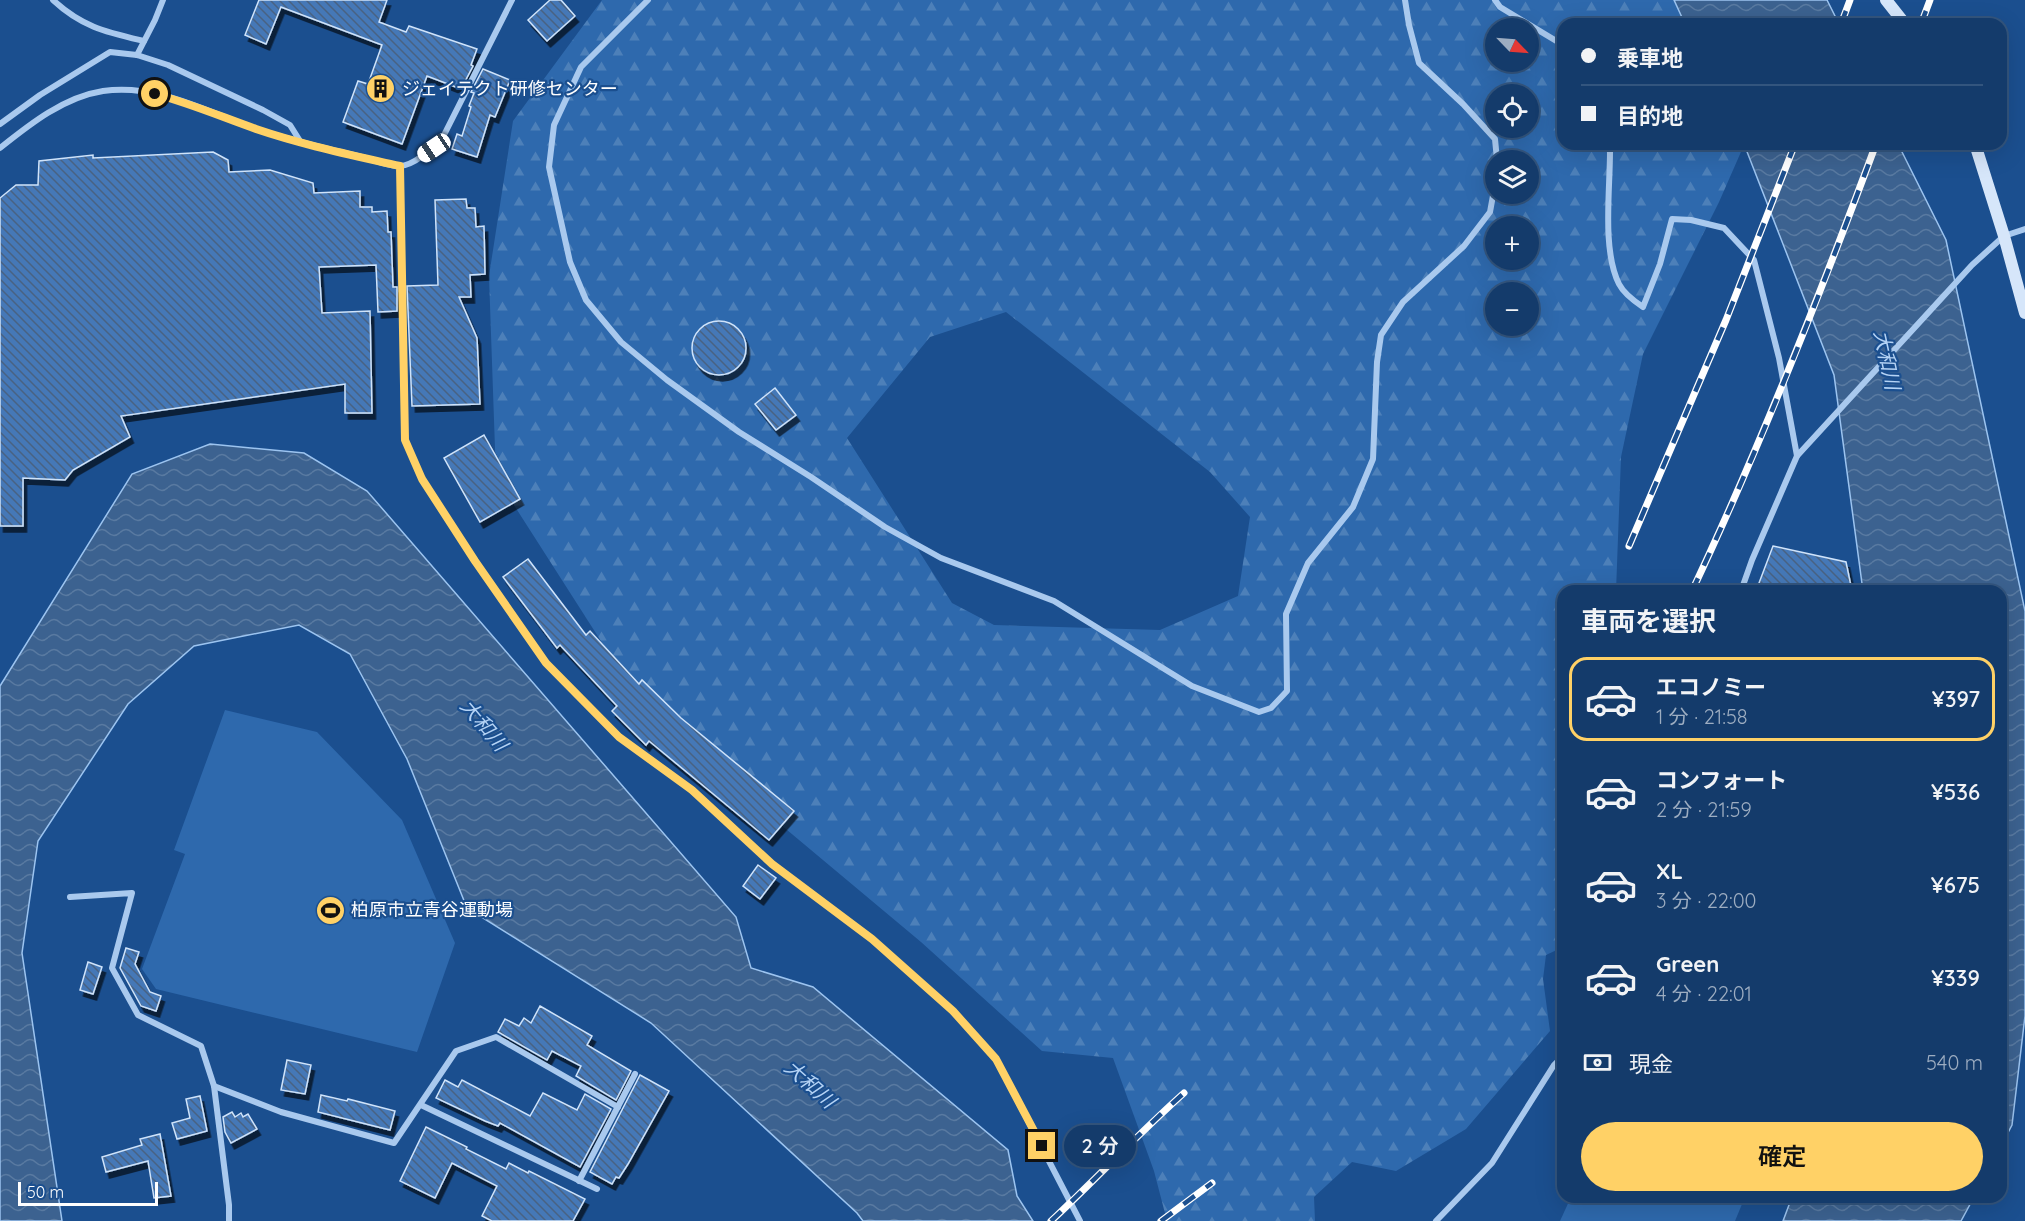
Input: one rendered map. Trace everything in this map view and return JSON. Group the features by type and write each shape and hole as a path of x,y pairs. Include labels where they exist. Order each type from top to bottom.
{"main road":[{"path":"1887,0 1900,18"},
{"path":"1977,150 2025,313"}],"street":[{"path":"53,0 69,15 100,31 144,41"},
{"path":"137,55 163,0"},
{"path":"0,148 28,125 61,105 102,91 139,89 186,102 256,129 300,142 400,166 434,148 443,137 512,0"},
{"path":"648,0 581,67 554,125 549,167 570,262 586,300 621,342 667,381 739,432 885,527 941,558 1054,602 1192,686 1258,712 1270,708 1287,691 1286,614 1308,563 1353,507 1373,459 1377,362 1381,335 1403,302 1464,246 1490,212 1491,204"},
{"path":"1405,0 1419,63 1463,104 1495,139 1496,150"},
{"path":"1495,0 1500,7 1557,41"},
{"path":"0,124 40,95 110,51 137,55 168,65 263,110 290,125 300,142"},
{"path":"1609,150 1609,250 1619,285 1629,297 1643,307 1660,264 1672,219 1691,220 1724,228 1754,260 1779,358 1797,456"},
{"path":"400,166 405,440 422,479 475,561 546,663 619,737 692,790 772,864 872,939 953,1011 996,1059 1080,1221"},
{"path":"1743,585 1797,456 1972,265 2004,236 2025,228"},
{"path":"70,897 132,893 112,968 138,1015 201,1046 214,1086 229,1221"},
{"path":"214,1086 281,1112 394,1143 456,1051 496,1037 618,1107"},
{"path":"1436,1221 1492,1163 1557,1062"},
{"path":"579,1181 635,1074"},
{"path":"421,1105 597,1189"}],"green space":[{"path":"602,0 1674,0 1682,18 1557,18 1557,150 1742,150 1719,202 1643,354 1621,457 1616,585 1557,585 1557,950 1546,955 1543,979 1550,1031 1466,1129 1396,1171 1352,1162 1314,1197 1315,1221 1167,1221 1154,1171 1113,1058 1042,1051 921,942 647,713 496,477 489,276 513,121","holes":["1006,312 1210,472 1250,517 1238,596 1160,630 994,625 952,603 847,438 930,337"]},
{"path":"225,710 317,732 402,820 455,943 417,1052 156,989 142,969 185,854 174,850"},
{"path":"1568,1203 1742,1203 1735,1221 1560,1221"}],"water":[{"path":"1674,0 1827,0 1836,18 1682,18"},
{"name":"大和川","path":"1746,150 1901,150 1946,240 2025,611 2025,1016 2012,1125 2007,1135 2007,585 1862,585 1834,375"},
{"name":"大和川","path":"210,444 304,453 367,491 736,917 751,968 813,987 1008,1150 1017,1196 1033,1221 863,1221 651,1023 467,908 407,759 350,654 299,625 194,646 128,704 38,841 22,953 62,1221 0,1221 0,686 132,474"},
{"path":"1790,1203 1971,1203 1961,1221 1783,1221"}],"building":[{"path":"259,0 387,0 379,22 406,32 409,26 477,49 471,65 473,66 461,89 427,76 402,144 343,122 358,81 368,84 382,45 281,7 266,44 245,35"},
{"path":"550,0 561,0 575,16 547,41 528,20"},
{"path":"483,69 510,80 495,117 490,115 477,157 452,149 457,134 462,136 474,93 471,92"},
{"path":"213,152 228,160 229,172 270,170 313,183 314,193 360,191 360,207 372,207 372,212 387,211 388,232 391,232 393,287 397,287 397,311 378,312 376,265 319,267 322,313 370,311 372,413 345,413 345,384 121,416 130,437 73,470 65,480 23,478 23,526 0,526 0,198 16,185 38,185 39,161 93,155 93,158"},
{"path":"466,199 467,208 475,208 476,227 484,226 485,274 470,275 471,297 459,297 477,338 480,404 412,406 407,286 438,285 435,200"},
{"path":"714,321 724,321 734,325 742,333 746,348 742,363 734,371 724,375 714,375 704,371 696,363 692,353 692,343 696,333 704,325"},
{"path":"775,388 796,415 776,430 755,404"},
{"path":"484,435 520,499 480,522 444,458"},
{"path":"1773,546 1846,562 1851,585 1842,585 1758,585"},
{"path":"528,559 586,635 590,631 639,684 642,680 681,718 794,811 769,840 649,741 646,745 612,711 617,706 560,645 557,648 503,577"},
{"path":"758,865 776,878 760,899 743,886"},
{"path":"126,948 139,952 135,964 150,992 161,996 156,1011 141,1006 120,968"},
{"path":"88,962 102,967 93,994 80,990"},
{"path":"540,1006 592,1036 587,1045 631,1071 616,1100 576,1076 581,1066 552,1051 547,1060 498,1032 505,1019 519,1026 524,1018 531,1023"},
{"path":"287,1060 311,1065 305,1094 281,1090"},
{"path":"640,1075 669,1091 628,1164 612,1184 590,1172"},
{"path":"445,1080 458,1087 462,1080 530,1116 543,1093 577,1110 585,1094 611,1109 580,1167 500,1123 498,1126 485,1121 436,1098"},
{"path":"321,1095 395,1111 390,1130 318,1112"},
{"path":"200,1096 207,1131 177,1139 172,1123 190,1118 186,1099"},
{"path":"232,1112 235,1117 241,1113 243,1117 248,1114 257,1129 231,1143 225,1132 223,1117"},
{"path":"426,1127 506,1169 509,1163 585,1199 573,1221 492,1221 482,1216 497,1186 452,1163 435,1198 400,1181"},
{"path":"160,1134 171,1196 154,1198 148,1161 106,1172 102,1157 142,1145 140,1139"}],"railway":[{"path":"1843,18 1850,0"},
{"path":"1923,18 1930,0"},
{"path":"1629,546 1726,320 1793,150"},
{"path":"1695,585 1789,369 1874,150"},
{"path":"1051,1221 1184,1093"},
{"path":"1161,1221 1212,1183"}],"place":[{"name":"ジェイテクト研修センター","path":"381,89"},
{"name":"柏原市立青谷運動場","path":"330,910"}],"route":[{"path":"155,94 186,102 256,129 309,145 400,166 405,440 422,479 450,519 475,561 546,663 619,737 692,790 772,864 872,939 953,1011 996,1059 1042,1146"}]}
